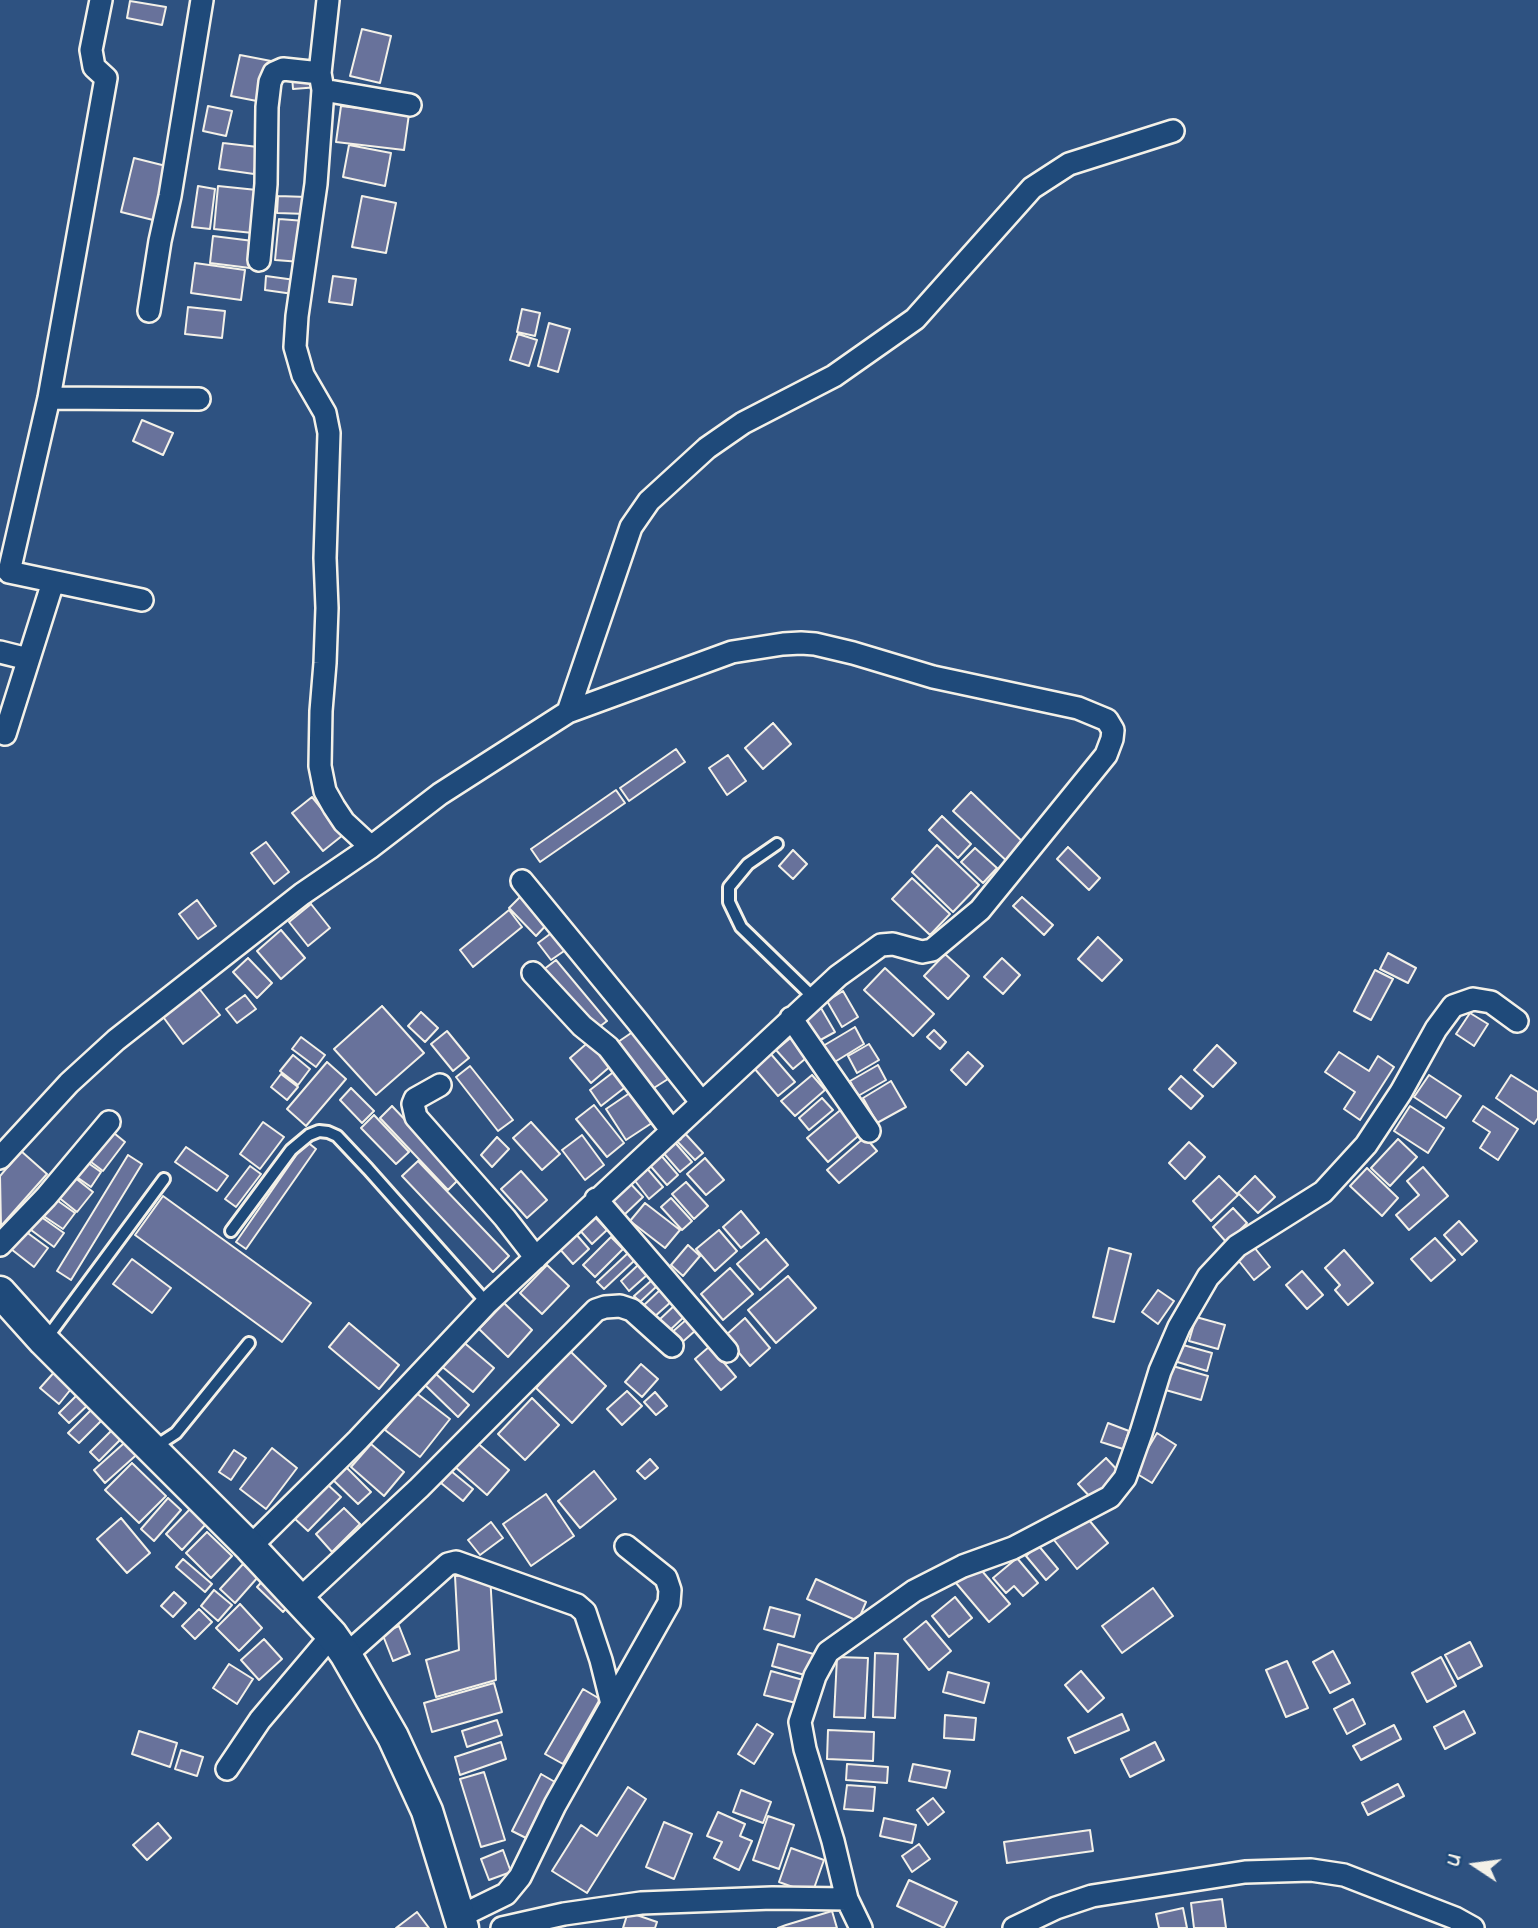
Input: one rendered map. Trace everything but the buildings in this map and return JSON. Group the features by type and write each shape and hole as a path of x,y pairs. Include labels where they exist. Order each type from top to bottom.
{"main road":[{"path":"0,1292 44,1341 250,1547 339,1645 393,1737 427,1811 458,1924"}],"street":[{"path":"101,0 91,50 94,67 106,78 48,398 9,572 142,600"},
{"path":"149,311 173,183 202,0"},
{"path":"328,0 316,184 295,347 303,376 325,413 329,433 325,558 326,663 321,711 320,766 325,791 334,807 344,822 371,847"},
{"path":"259,260 266,184 267,107 270,82 274,73 283,69 410,105"},
{"path":"568,712 631,527 649,501 707,448 743,423 834,376 915,319 1032,188 1069,164 1173,131"},
{"path":"48,398 199,399"},
{"path":"5,734 53,582"},
{"path":"0,1158 69,1083 116,1040 302,894 371,847 440,794 568,712 732,652 783,644 815,644 878,659 933,677 1078,708 1107,720 1113,730 1106,755 981,910 932,950 922,951 893,944 881,946 863,956 791,1018 487,1303 358,1440 250,1547"},
{"path":"0,652 28,659"},
{"path":"522,881 702,1103"},
{"path":"533,973 582,1026 608,1047 672,1131"},
{"path":"861,1928 847,1899 800,1722 815,1676 828,1651 914,1591 963,1566 1013,1548 1110,1497 1125,1478 1142,1433 1160,1371 1179,1327 1208,1277 1237,1246 1323,1192 1366,1145 1401,1092 1436,1029 1453,1006 1473,999 1491,1002 1517,1021"},
{"path":"791,1018 869,1131"},
{"path":"440,1085 415,1098 413,1104 416,1116 505,1218 536,1258"},
{"path":"0,1245 46,1197 109,1122"},
{"path":"596,1199 727,1351"},
{"path":"300,1600 419,1488 596,1310 620,1306 632,1310 672,1346"},
{"path":"458,1924 506,1894 520,1877 555,1805 669,1603 670,1590 666,1578 626,1546"},
{"path":"227,1769 260,1720 339,1645 448,1564 456,1562 577,1605 585,1612 612,1704"},
{"path":"1014,1928 1056,1908 1092,1896 1245,1872 1311,1870 1344,1875 1455,1918 1473,1928"},
{"path":"502,1928 564,1914 641,1903 760,1898 847,1899"}],"lane":[{"path":"777,844 748,864 729,887 729,902 741,927 814,998"},
{"path":"231,1231 291,1150 309,1135 319,1131 328,1132 337,1136 354,1154 487,1303"},
{"path":"44,1341 164,1179"},
{"path":"153,1448 176,1433 249,1343"}]}
